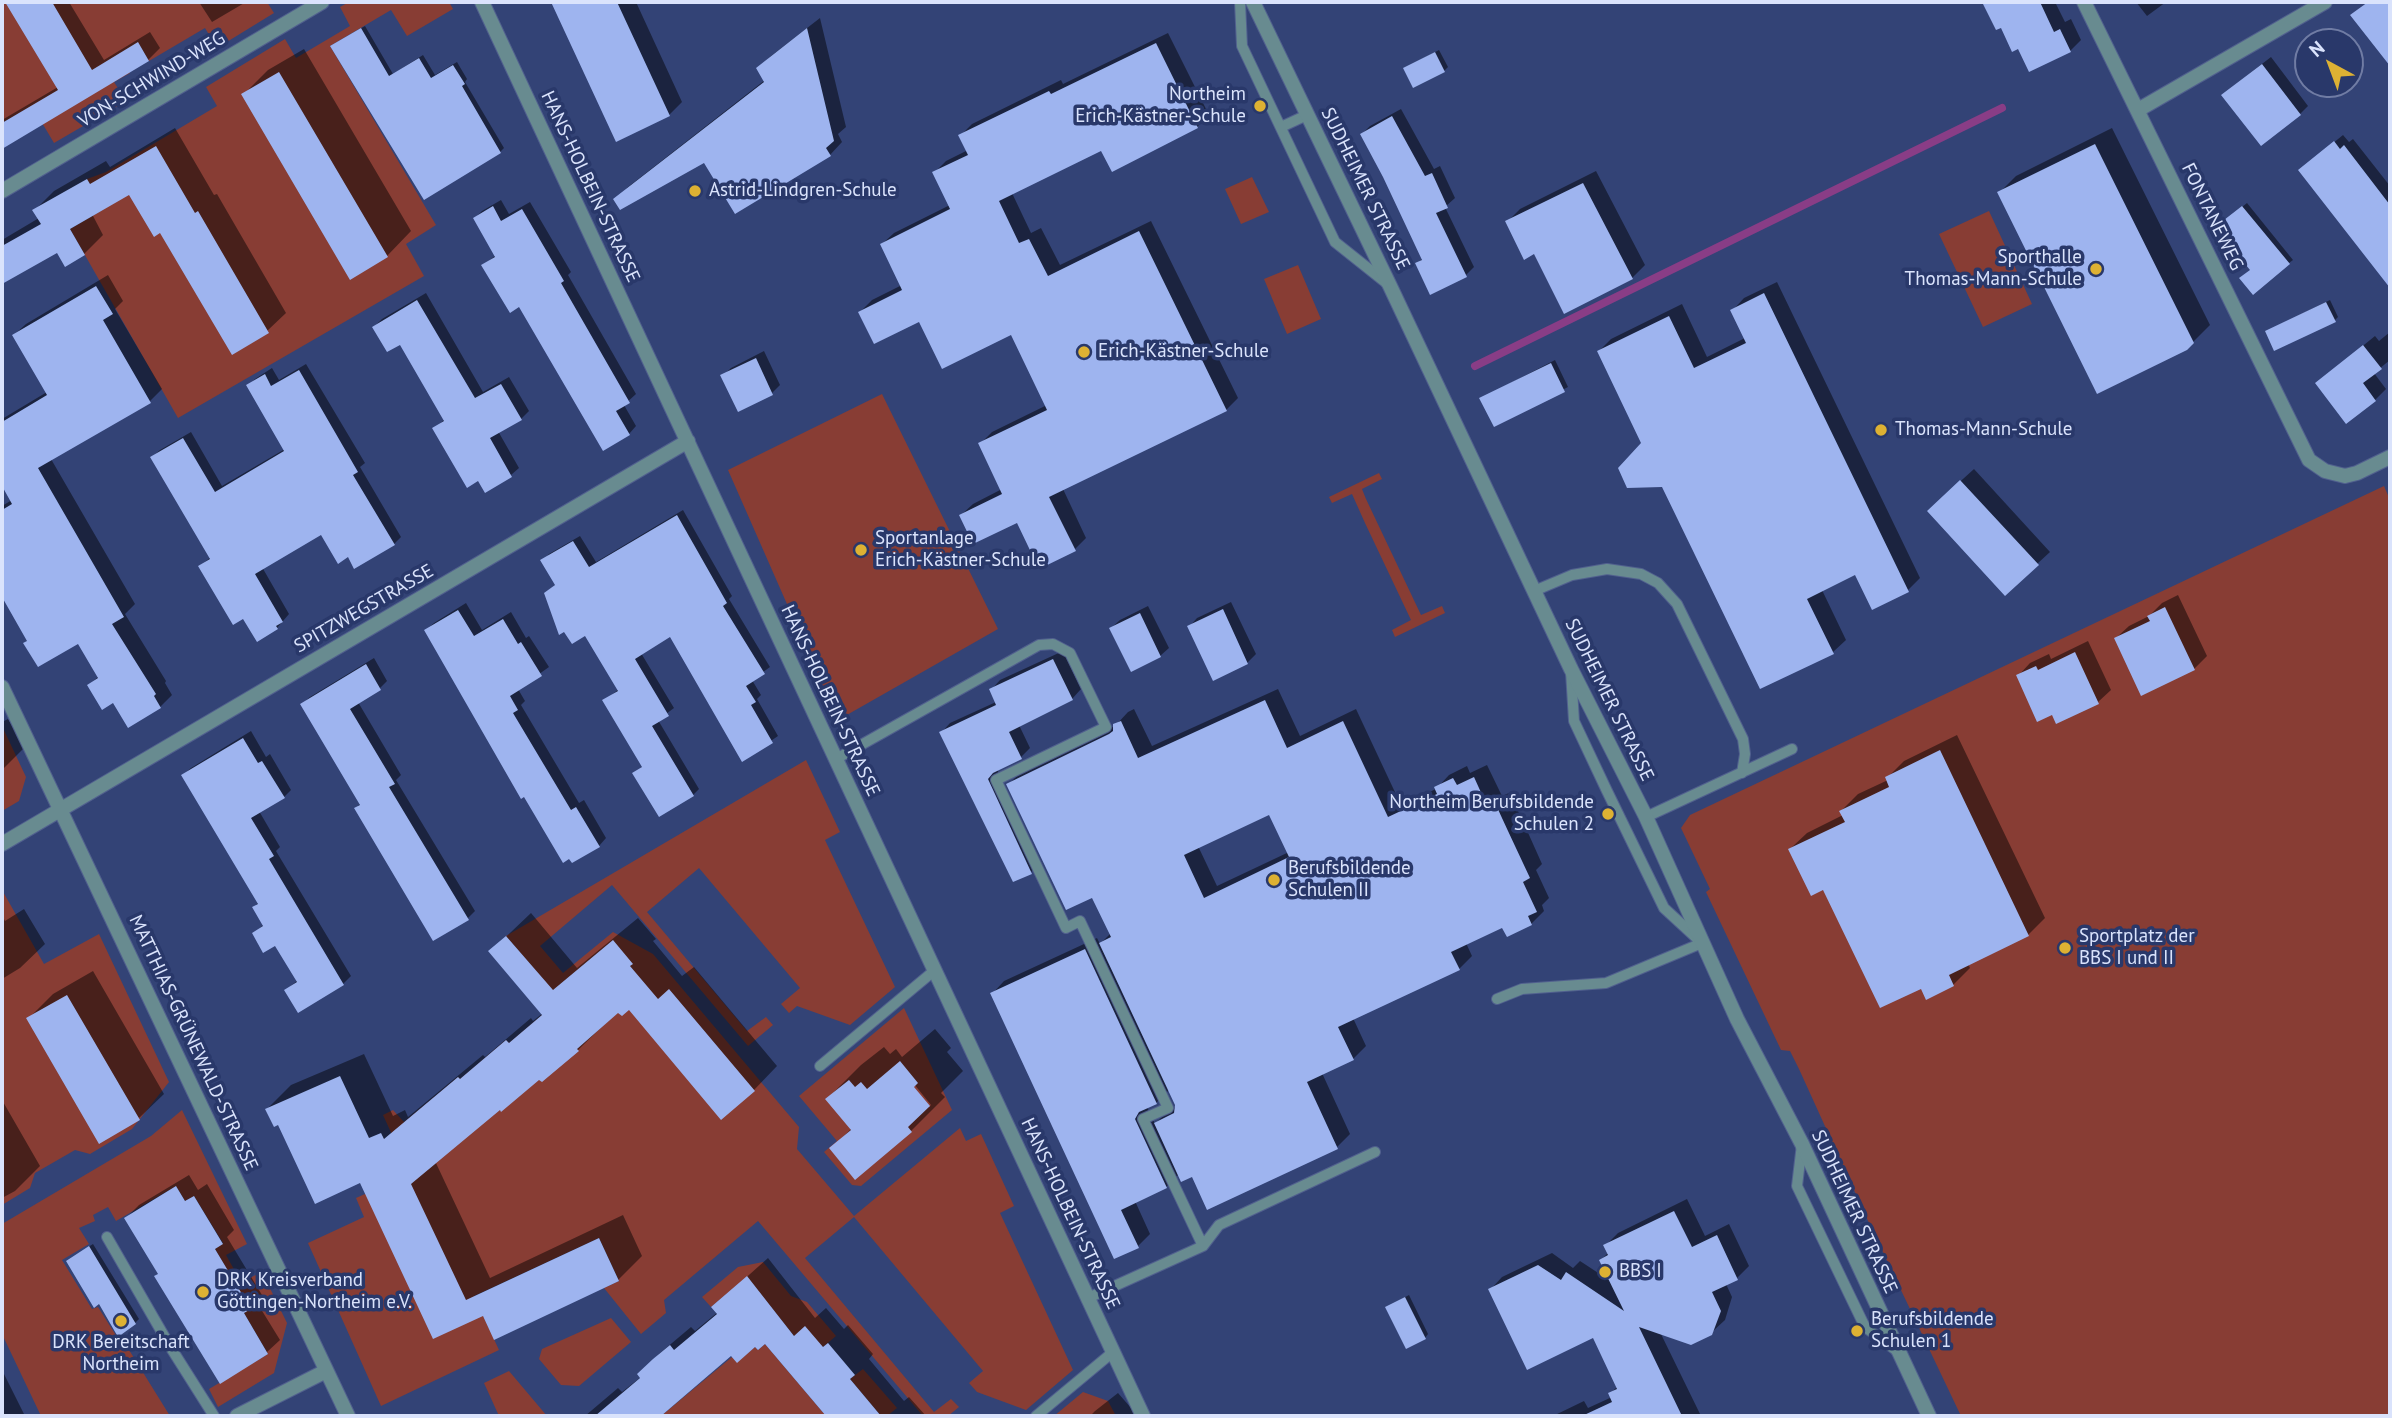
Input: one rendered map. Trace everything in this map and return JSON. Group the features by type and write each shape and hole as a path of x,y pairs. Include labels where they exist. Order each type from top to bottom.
{"street":[{"name":"VON-SCHWIND-WEG","path":"2,191 322,2"},
{"name":"HANS-HOLBEIN-STRASSE","path":"482,2 1143,1416"},
{"name":"SUDHEIMER STRASSE","path":"1253,2 1571,669 1646,817 1737,1019 1802,1144 1929,1416"},
{"name":"FONTANEWEG","path":"2084,2 2303,450 2316,467 2334,475 2345,476 2390,457"},
{"path":"2138,110 2325,2"},
{"name":"SPITZWEGSTRASSE","path":"2,844 688,441"},
{"name":"MATTHIAS-GRÜNEWALD-STRASSE","path":"2,687 348,1416"},
{"path":"237,1416 327,1371"}],"lane":[{"path":"1240,2 1242,46 1335,242 1390,286"},
{"path":"1281,127 1307,114"},
{"path":"1534,591 1572,575 1607,569 1641,574 1658,583 1677,604 1743,739 1745,754 1742,773"},
{"path":"836,759 1039,645 1053,644 1070,653 1106,727 996,780 1066,928 1080,921 1168,1108 1143,1119 1203,1246"},
{"path":"1497,999 1522,989 1606,983 1702,943 1664,908 1574,722 1571,669"},
{"path":"1646,817 1792,750"},
{"path":"820,1066 935,970"},
{"path":"1802,1144 1797,1186 1865,1327 1899,1352"},
{"path":"1088,1298 1203,1246 1219,1225 1375,1152"},
{"path":"107,1237 214,1416"},
{"path":"1036,1416 1113,1352"}],"shaded area":[{"path":"2,2 267,2 274,13 217,48 205,28 149,61 138,43 119,54 130,73 114,82 126,101 54,143 32,106 2,123"},
{"path":"349,2 449,2 453,9 407,36 391,10 330,46 436,225 406,244 424,276 178,418 70,229 104,209 87,179 106,172 217,106 206,87 285,39 296,58 350,26 340,7"},
{"path":"1252,177 1269,212 1241,224 1225,189"},
{"path":"1989,211 2032,304 1983,327 1939,234"},
{"path":"1298,265 1321,319 1287,334 1264,279"},
{"name":"Sportanlage Erich-Kästner-Schule","path":"882,394 998,629 838,720 728,470"},
{"path":"1379,473 1382,479 1362,489 1366,499 1421,615 1442,606 1445,613 1395,637 1392,630 1411,620 1352,494 1332,503 1329,497"},
{"name":"Sportplatz der BBS I und II","path":"2384,486 2390,500 2390,1416 1961,1416 1799,1069 1790,1051 1781,1050 1706,892 1710,889 1681,828 1690,815"},
{"path":"2,726 26,777 19,801 2,811"},
{"path":"806,760 840,832 825,840 895,987 850,1025 797,1006 789,1013 781,1004 800,988 699,868 647,912 747,1031 766,1017 773,1025 748,1046 612,885 540,946 563,973 613,932 653,954 799,1127 797,1149 854,1216 960,1128 966,1141 981,1134 1014,1206 1000,1213 1073,1370 1026,1410 977,1392 969,1383 983,1371 854,1217 805,1258 934,1412 951,1399 959,1407 948,1416 923,1416 758,1221 664,1300 666,1313 641,1334 604,1288 619,1281 599,1238 474,1296 499,1350 381,1406 308,1243 364,1217 356,1198 410,1174 383,1115 393,1110 404,1122 458,1077 460,1079 506,1040 509,1043 542,1015 544,981 506,936"},
{"path":"2,890 44,964 99,934 169,1082 132,1129 90,1154 75,1150 35,1173 30,1188 2,1205"},
{"path":"904,1008 952,1110 861,1186 852,1185 824,1152 837,1141 799,1096"},
{"path":"182,1110 247,1244 226,1255 241,1282 262,1272 287,1323 274,1373 218,1407 209,1389 268,1354 244,1313 250,1309 215,1249 223,1243 194,1196 185,1201 176,1186 116,1221 108,1207 93,1215 95,1221 79,1228 89,1244 62,1260 92,1309 98,1307 117,1337 121,1337 170,1416 41,1416 2,1334 2,1224 151,1136"},
{"path":"763,1262 791,1296 807,1302 836,1336 823,1347 794,1336 747,1277 711,1307 702,1297 738,1267"},
{"path":"611,1318 631,1342 579,1386 561,1385 539,1359 542,1349"},
{"path":"765,1344 826,1416 661,1416 732,1357 737,1362 755,1347 758,1350"},
{"path":"863,1369 897,1408 887,1416 881,1416 850,1379"},
{"path":"509,1371 547,1416 499,1416 484,1383"},
{"path":"1083,1392 1108,1401 1116,1416 1054,1416"}],"building":[{"path":"5,2 52,2 92,70 138,42 149,61 2,149 2,123 58,90"},
{"path":"551,2 617,2 670,116 616,142"},
{"path":"1982,2 2040,2 2054,32 2060,29 2071,52 2029,72 2018,49 2012,52 2001,28 1996,30"},
{"path":"2368,2 2390,2 2390,66 2364,33 2364,28 2360,28 2350,15"},
{"path":"361,28 389,76 419,58 431,78 453,65 465,84 462,86 501,153 424,200 330,46"},
{"path":"807,28 834,141 826,148 831,156 735,214 704,163 620,210 613,199 764,82 756,68"},
{"path":"1156,43 1198,128 1112,172 1101,151 999,201 1019,243 1029,239 1048,276 1139,231 1227,411 1049,497 1076,551 1039,569 1017,523 973,544 959,515 1002,494 978,443 1047,410 1011,335 942,369 919,322 874,344 858,312 902,290 880,244 950,209 932,172 968,155 958,135"},
{"path":"1435,52 1445,72 1413,88 1403,68"},
{"path":"2262,64 2301,115 2261,146 2221,95"},
{"path":"279,72 388,257 350,280 241,94"},
{"path":"1392,116 1425,176 1432,173 1448,208 1436,213 1467,277 1430,295 1415,263 1422,260 1360,134"},
{"path":"2334,141 2340,149 2344,145 2390,205 2390,288 2298,170"},
{"name":"Sporthalle Thomas-Mann-Schule","path":"2095,144 2194,343 2187,350 2097,394 1997,192"},
{"path":"156,146 195,213 198,211 269,333 232,355 160,233 154,237 129,195 70,229 85,255 65,267 57,253 2,284 2,246 41,224 32,210 87,179 90,184"},
{"path":"1583,183 1633,279 1564,314 1534,254 1524,260 1505,221"},
{"path":"493,206 501,221 522,209 630,403 616,411 630,435 603,451 519,307 510,313 481,265 495,257 473,218"},
{"path":"2242,206 2290,264 2253,295 2239,278 2250,270 2215,227"},
{"path":"96,286 113,314 103,320 151,403 38,468 124,617 112,624 156,694 154,696 161,708 128,728 113,703 102,710 87,685 98,678 78,644 38,667 23,643 27,641 2,597 2,510 12,504 2,486 2,422 47,395 12,335"},
{"name":"Thomas-Mann-Schule","path":"1764,293 1909,592 1872,610 1855,575 1807,599 1834,654 1760,689 1662,487 1627,488 1618,468 1641,443 1597,351 1669,316 1694,368 1746,343 1730,310"},
{"path":"417,300 475,398 501,384 522,420 490,438 512,477 485,493 478,481 467,488 432,428 444,421 400,345 387,352 372,327"},
{"path":"2326,302 2336,322 2274,351 2265,331"},
{"path":"2363,345 2382,369 2363,383 2376,401 2346,424 2315,383"},
{"path":"756,358 773,395 738,412 720,375"},
{"path":"1551,363 1565,392 1494,427 1479,398"},
{"path":"299,370 358,472 353,475 395,545 354,569 348,557 338,564 321,535 255,574 283,622 276,626 278,629 257,642 243,619 233,625 198,566 210,559 150,457 183,438 215,492 284,451 246,385 265,374 271,386"},
{"path":"1960,480 2039,565 2005,596 1927,511"},
{"path":"677,515 727,603 723,606 765,674 746,686 756,702 751,705 773,743 742,762 670,637 635,659 669,716 652,726 694,796 659,817 632,773 642,767 602,700 618,691 585,636 572,644 564,632 559,635 544,593 555,585 540,560 573,541 589,567"},
{"path":"2165,607 2195,670 2141,696 2114,638 2150,621 2147,616"},
{"path":"1223,609 1248,664 1213,681 1187,626"},
{"path":"458,610 474,636 503,619 542,676 510,696 518,710 513,713 571,810 576,807 600,847 572,863 569,859 563,863 524,797 521,799 424,630"},
{"path":"1140,613 1161,657 1131,672 1109,628"},
{"path":"2075,652 2099,704 2056,724 2052,715 2037,722 2016,675 2036,666 2038,670"},
{"path":"1053,659 1073,700 1009,732 1022,759 993,773 988,779 1032,874 1013,882 939,732 996,705 989,689"},
{"path":"366,664 381,690 350,709 395,784 389,787 469,920 433,941 354,808 360,805 300,704"},
{"path":"1265,700 1287,748 1343,721 1388,817 1437,794 1434,787 1453,778 1457,785 1474,777 1488,808 1496,805 1530,878 1523,882 1537,912 1528,916 1532,925 1507,937 1502,928 1451,952 1460,970 1338,1027 1354,1060 1307,1082 1338,1149 1207,1210 1192,1177 1181,1182 1154,1123 1174,1113 1175,1105 1099,943 1111,937 1092,898 1066,910 1006,784 1109,734 1113,731 1113,724 1121,721 1138,758","holes":["1269,815 1289,857 1204,898 1184,855"]},
{"path":"243,738 258,763 262,761 285,798 251,818 274,856 269,859 344,985 298,1013 284,990 297,982 275,946 263,953 252,933 263,926 252,907 258,904 181,775"},
{"path":"1940,750 2029,936 1949,975 1954,986 1926,1000 1921,989 1880,1008 1823,890 1811,896 1788,849 1845,822 1839,811 1889,787 1885,777"},
{"path":"506,936 553,990 613,940 633,964 630,966 658,999 669,989 755,1091 721,1120 629,1010 622,1016 618,1013 542,1082 539,1080 501,1112 500,1110 411,1184 466,1300 599,1238 619,1281 494,1340 483,1316 433,1339 360,1183 315,1204 278,1125 274,1127 265,1109 340,1076 369,1138 381,1133 384,1139 458,1077 460,1079 506,1040 509,1043 542,1015 488,951"},
{"path":"1085,949 1157,1104 1139,1112 1135,1119 1167,1188 1121,1210 1139,1248 1114,1259 990,993"},
{"path":"67,995 140,1120 99,1144 26,1018"},
{"path":"900,1061 918,1083 914,1087 930,1106 908,1127 912,1132 855,1180 829,1148 851,1130 825,1099 849,1080 855,1087 861,1082 867,1089"},
{"name":"DRK Kreisverband Göttingen-Northeim e.V.","path":"176,1186 185,1201 194,1196 223,1244 215,1249 251,1309 244,1313 268,1354 220,1384 154,1276 158,1274 124,1218"},
{"path":"1674,1211 1692,1247 1717,1235 1738,1280 1712,1292 1721,1311 1712,1335 1691,1345 1639,1327 1682,1416 1582,1416 1612,1402 1608,1393 1617,1389 1593,1338 1527,1370 1488,1289 1538,1265 1561,1280 1566,1272 1624,1311 1599,1260 1608,1255 1603,1245"},
{"name":"DRK Bereitschaft Northeim","path":"89,1246 136,1324 118,1337 99,1304 94,1308 66,1261"},
{"path":"747,1276 794,1336 805,1326 823,1347 828,1343 855,1375 850,1379 881,1416 826,1416 765,1344 758,1350 755,1347 737,1363 731,1356 661,1416 595,1416 640,1378 637,1374 653,1359 670,1345 674,1350 717,1314 711,1307"},
{"path":"1405,1297 1426,1339 1406,1349 1385,1307"}],"waterway":[{"path":"1475,366 2002,108"}],"place":[{"name":"Northeim Erich-Kästner-Schule","path":"1260,106"},
{"name":"Astrid-Lindgren-Schule","path":"695,191"},
{"name":"Sporthalle Thomas-Mann-Schule","path":"2096,269"},
{"name":"Erich-Kästner-Schule","path":"1084,352"},
{"name":"Thomas-Mann-Schule","path":"1881,430"},
{"name":"Sportanlage Erich-Kästner-Schule","path":"861,550"},
{"name":"Northeim Berufsbildende Schulen 2","path":"1608,814"},
{"name":"Berufsbildende Schulen II","path":"1274,880"},
{"name":"Sportplatz der BBS I und II","path":"2065,948"},
{"name":"BBS I","path":"1605,1272"},
{"name":"DRK Kreisverband Göttingen-Northeim e.V.","path":"203,1292"},
{"name":"DRK Bereitschaft Northeim","path":"121,1321"},
{"name":"Berufsbildende Schulen 1","path":"1857,1331"}]}
